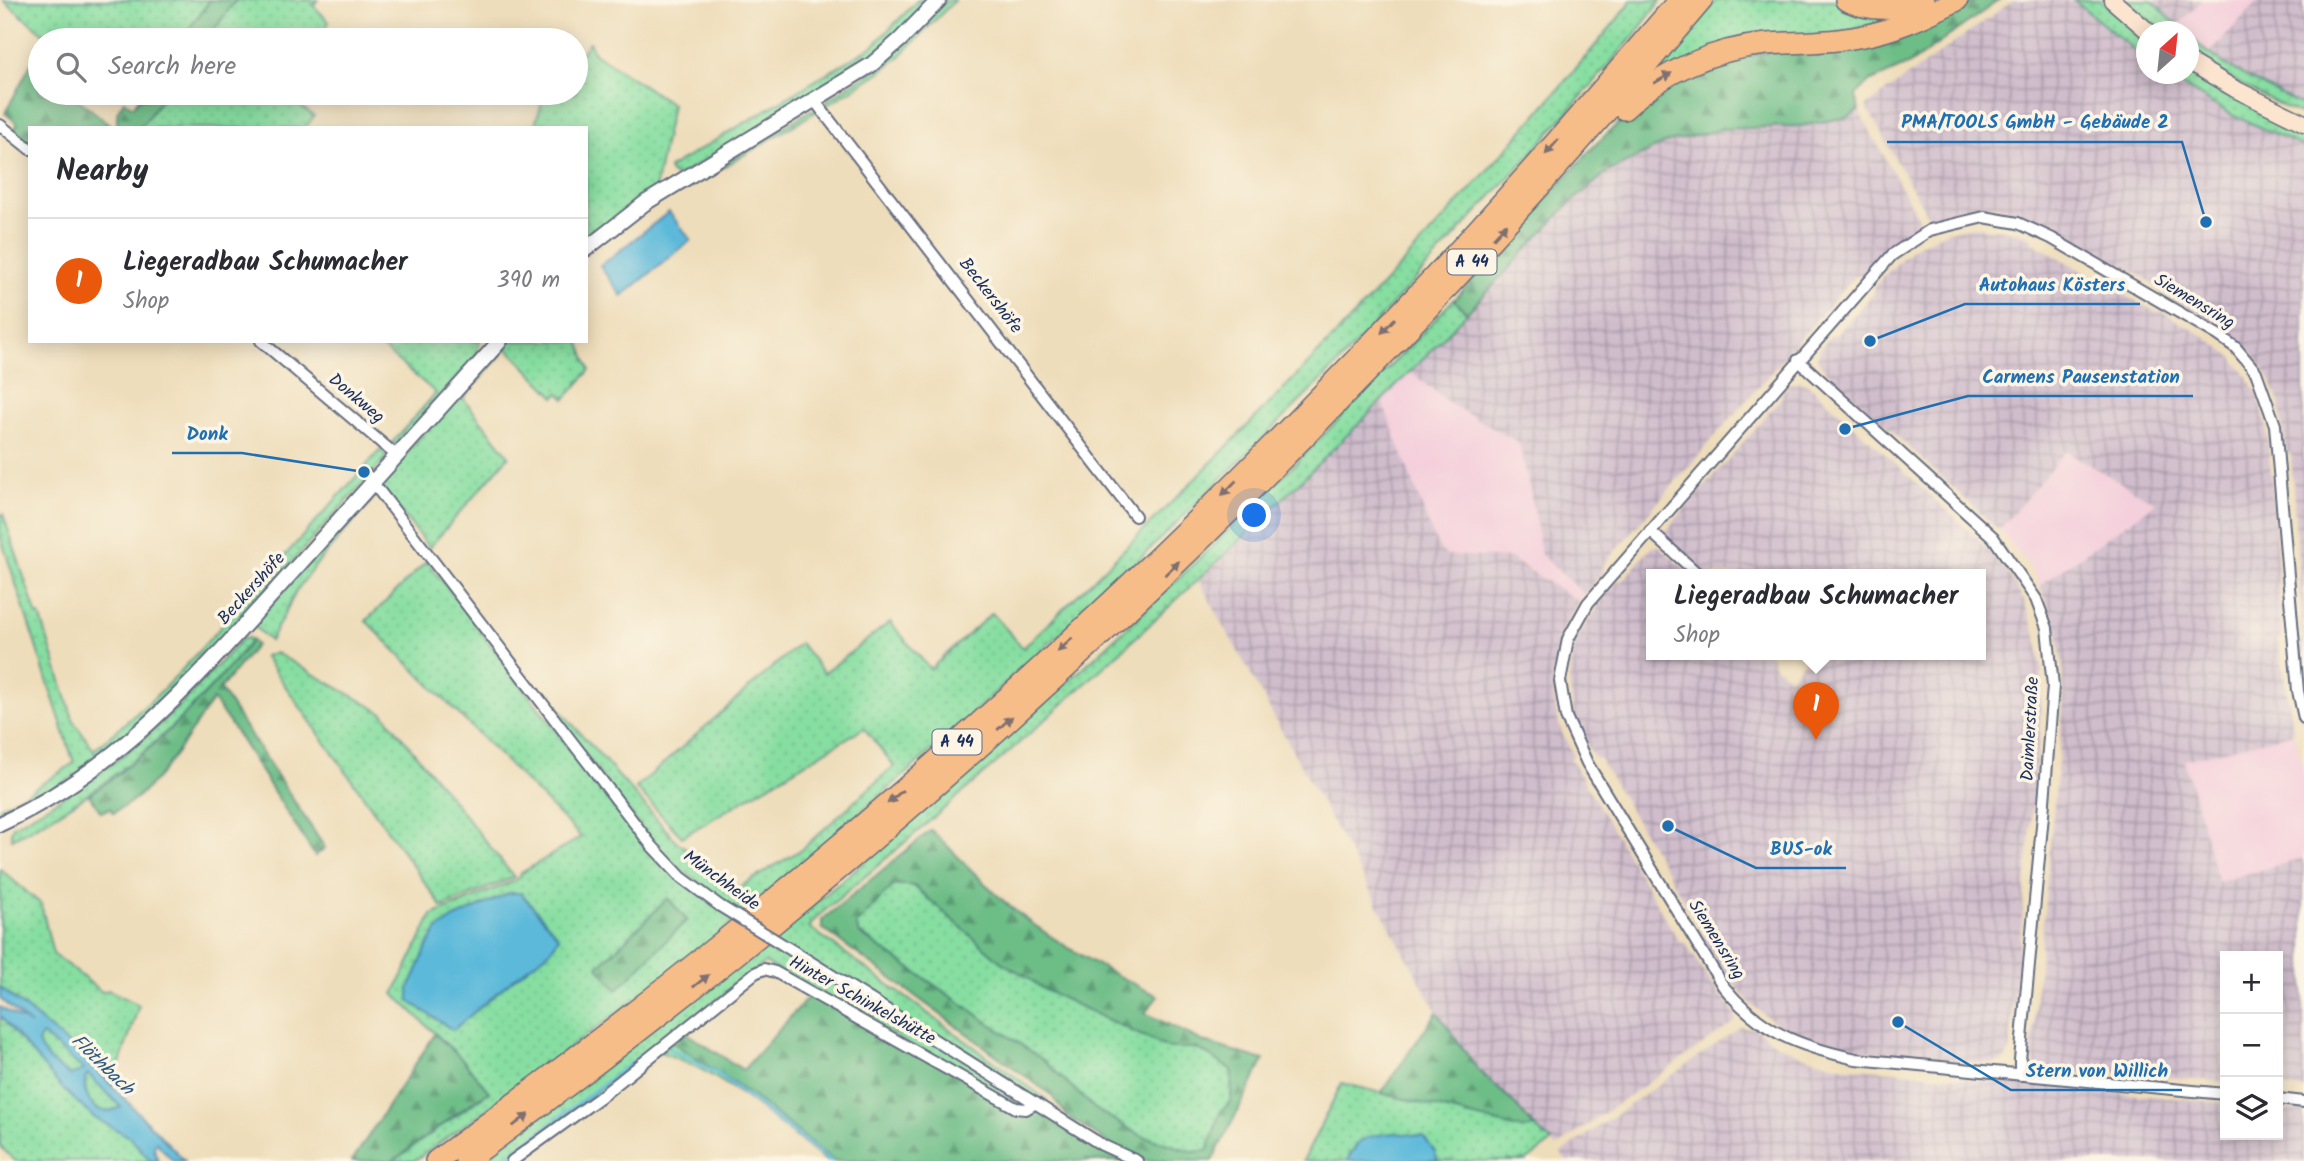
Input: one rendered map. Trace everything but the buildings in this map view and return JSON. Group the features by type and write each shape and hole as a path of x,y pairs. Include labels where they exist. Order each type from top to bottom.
{"highway":[{"path":"1597,96 1614,63 1666,0"},
{"name":"A 44","path":"436,1161 629,1016 757,913 901,792 1069,642 1266,452 1369,346 1491,215 1679,0"},
{"name":"A 44","path":"466,1161 745,947 908,810 1165,575 1301,441 1426,312 1573,151 1702,0"},
{"path":"1846,0 1863,6 1882,8 1901,7 1923,0"},
{"path":"1573,151 1593,139 1653,84 1698,60 1760,45 1830,41 1871,35 1909,23 1957,0"}],"main road":[{"path":"2112,0 2136,21"},
{"path":"2199,67 2235,89 2304,123"}],"street":[{"path":"588,247 645,203 878,60 939,0"},
{"name":"Beckershöfe","path":"814,100 1135,516"},
{"path":"0,125 28,147"},
{"name":"Siemensring","path":"2220,1094 1856,1059 1810,1049 1777,1033 1752,1016 1723,986 1587,763 1566,717 1560,681 1568,639 1588,603 1892,255 1930,230 1984,217 2018,223 2051,238 2218,335 2235,347 2256,372 2275,425 2298,691 2304,718"},
{"name":"Donkweg","path":"263,343 397,456"},
{"name":"Beckershöfe","path":"0,824 75,783 153,722 206,668 370,479 397,456 495,343"},
{"name":"Daimlerstraße","path":"1798,360 1993,537 2036,599 2047,628 2053,686 2020,1060 2021,1075"},
{"name":"Münchheide","path":"370,479 652,846 681,877 720,906 1102,1145 1136,1161"},
{"path":"1650,531 1692,569"},
{"name":"Hinter Schinkelshütte","path":"512,1161 599,1098 755,973 764,969 775,972 1016,1108 1026,1109 1036,1103"},
{"path":"2283,1100 2304,1102"}],"shaded area":[{"path":"2014,0 2074,0 2136,52 2136,84 2180,84 2234,116 2304,147 2304,675 2299,644 2303,639 2291,455 2286,451 2279,401 2270,380 2253,354 2228,332 2157,289 2155,284 2044,221 2038,223 1997,206 1976,205 1930,220 1866,106"},
{"path":"2151,0 2202,0 2182,21 2172,21"},
{"path":"2202,0 2259,0 2209,54 2199,45 2199,21 2182,21"},
{"path":"2259,0 2304,0 2304,106 2209,54"},
{"path":"1859,111 1921,223 1889,245 1861,276 1855,276 1602,566 1603,572 1584,594 1541,555 1519,443 1450,404 1411,372 1566,207 1606,173 1665,143 1723,129 1801,126 1848,117"},
{"path":"1974,227 2013,231 2031,238 2033,243 2157,313 2162,312 2206,337 2232,357 2247,375 2258,395 2266,422 2273,495 2282,636 2278,640 2294,733 2184,760 2218,882 2304,858 2304,1089 2283,1087 2283,951 2220,951 2220,1082 2106,1071 2102,1075 2045,1070 2034,1064 2031,1052 2064,697 2057,629 2040,585 2156,503 2066,451 1999,530 1823,368 1817,358 1821,347 1831,336 1836,335 1874,293 1873,287 1913,248 1948,231"},
{"path":"1411,372 1450,404 1519,443 1541,555 1584,594 1578,601 1510,558 1447,555 1442,552 1433,536 1382,401"},
{"path":"1797,381 1809,385 1978,539 2009,575 2024,601 2036,635 2042,668 2041,712 2010,1050 2004,1061 1992,1064 1843,1049 1806,1038 1776,1024 1751,1004 1725,974 1704,942 1705,936 1600,759 1594,757 1574,715 1569,682 1577,638 1601,600 1617,581 1622,581 1652,547 1659,546 1684,569 1646,569 1646,660 1772,660 1775,666 1790,678 1805,660 1986,660 1986,569 1701,569 1666,538 1665,532 1781,399 1781,393 1788,385"},
{"path":"1382,401 1433,536 1442,552 1447,555 1510,558 1578,601 1561,633 1552,678 1555,707 1561,731 1573,754 1571,759 1679,941 1685,943 1735,1013 1735,1022 1556,1147 1479,1071 1437,1012 1199,581"},
{"path":"2066,451 2157,504 2040,585 2028,564 1999,530"},
{"path":"2294,733 2304,771 2304,858 2218,882 2184,759"},
{"path":"1741,1027 1753,1028 1777,1044 1801,1055 1840,1066 2220,1103 2220,1140 2283,1140 2283,1109 2304,1111 2304,1161 1566,1161 1561,1153"}],"green space":[{"path":"3,0 210,0 190,28 37,28"},
{"path":"210,0 236,0 215,28 190,28"},
{"path":"236,0 318,0 313,5 329,22 327,28 215,28"},
{"path":"918,0 931,0 886,46 859,67 677,177 670,172 669,168 873,46"},
{"path":"947,0 955,0 899,57 824,107 827,100 874,70 904,44"},
{"path":"1630,0 1661,0 1632,38 1546,137 1336,366 1103,595 902,777 698,952 414,1161 393,1161 489,1092 463,1060 394,994 432,915 516,880 520,874 581,837 366,621 427,561 649,853 677,879 722,901 654,845 535,689 544,692 676,841 738,888 802,849 894,766 864,728 682,837 636,788 800,643 824,673 890,622 930,669 992,613 1023,648 1259,415 1411,255 1558,90 1629,5","holes":["521,893 559,937 549,952 453,1030 409,1001 493,902 509,894"]},
{"path":"1717,0 1840,0 1910,16 1651,78"},
{"path":"1977,0 1999,0 1910,64 1869,82 1856,95 1859,111 1848,117 1801,126 1723,129 1665,143 1606,173 1566,207 1467,313 1454,300 1594,146 1662,83 1698,67 1947,15"},
{"path":"2074,0 2100,0 2136,32 2136,52"},
{"path":"2125,0 2151,0 2173,21 2150,21"},
{"path":"588,43 594,53 672,104 655,190 588,240 588,126 535,126 541,105 588,105"},
{"path":"2199,44 2258,83 2304,106 2304,116 2274,102 2199,59"},
{"path":"28,70 28,105 85,105 111,126 28,126 28,142 13,130 18,124 5,113"},
{"path":"2199,76 2304,130 2304,147 2234,116 2180,84 2199,84"},
{"path":"121,105 157,105 141,126 116,126 117,112"},
{"path":"157,105 299,105 314,116 306,126 141,126"},
{"path":"811,110 819,110 680,193 685,187"},
{"path":"1454,299 1467,313 1390,393 1232,548 1069,698 818,916 809,927 1047,1100 1044,1104 1027,1102 1020,1107 765,963 508,1161 481,1161 754,948 779,934 970,770 1064,686 1194,563 1307,452"},
{"path":"376,343 480,343 476,357 398,444 390,445 436,393"},
{"path":"503,343 580,343 590,370 565,399 559,393 555,397 507,348 463,398 509,456 429,548 383,489 382,480"},
{"path":"382,448 386,458 158,710 79,774 0,819 0,807 74,763 0,535 0,516 3,514 37,616 40,615 74,722 94,750 181,671"},
{"path":"369,494 377,494 297,590 270,641 254,626 258,618"},
{"path":"242,639 252,640 225,671 143,753 82,798 12,839 13,826 72,791 128,751 173,711"},
{"path":"252,640 256,645 220,689 325,848 315,856 213,700 169,763 144,791 113,813 110,808 101,812 89,795 156,743 215,683"},
{"path":"276,653 383,713 514,877 442,907 264,656"},
{"path":"931,830 995,894 1018,913 1086,958 1158,996 1145,1013 1204,1042 1264,1060 1212,1161 1146,1161 1120,1151 1067,1116 1051,1095 822,928 822,920","holes":["897,884 914,886 1001,962 1045,990 1168,1048 1194,1048 1202,1051 1230,1069 1231,1101 1220,1113 1208,1150 1194,1152 1142,1136 1095,1109 1043,1060 859,933 856,924 891,888"]},
{"path":"0,869 41,904 53,954 102,992 109,990 139,1005 113,1085 0,987"},
{"path":"897,884 914,886 1001,962 1045,990 1168,1048 1194,1048 1202,1051 1230,1069 1231,1101 1220,1113 1208,1151 1194,1152 1142,1136 1095,1109 1043,1060 859,933 855,924"},
{"path":"668,898 687,920 617,990 598,967"},
{"path":"810,995 1029,1112 1039,1110 1125,1161 834,1161 754,1097 672,1042 685,1032 743,1070"},
{"path":"1437,1012 1479,1071 1509,1098 1535,1127 1522,1129 1381,1093"},
{"path":"0,1016 62,1088 130,1137 151,1161 15,1161 0,1146"},
{"path":"42,1034 84,1070 70,1075 51,1061 38,1042"},
{"path":"435,1034 463,1060 489,1092 393,1161 352,1161"},
{"path":"672,1042 754,1097 834,1161 826,1161 727,1085 660,1052"},
{"path":"87,1073 121,1107 106,1111 98,1109 90,1102 86,1090"},
{"path":"1342,1083 1522,1129 1535,1127 1552,1142 1526,1161 1435,1161 1437,1159 1351,1151 1347,1161 1303,1161"}],"water":[{"path":"669,212 691,240 622,296 600,266"},
{"path":"509,893 521,893 559,937 549,952 453,1030 409,1001 409,989 438,929 455,918"},
{"path":"0,987 85,1058 185,1161 173,1161 156,1142 154,1148 158,1161 151,1161 130,1137 93,1117 62,1088 0,1016 0,1007 31,1025 0,999","holes":["43,1035 84,1070 70,1075 55,1065 40,1048 38,1042","88,1074 121,1107 106,1111 94,1106 87,1097"]},
{"path":"1395,1133 1423,1136 1435,1152 1437,1160 1347,1161 1356,1146 1366,1138"}],"waterway":[{"path":"502,1161 654,1046"},
{"path":"670,1049 717,1073 831,1161"}],"place":[{"name":"PMA/TOOLS GmbH - Gebäude 2","path":"2206,222"},
{"name":"Autohaus Kösters","path":"1870,341"},
{"name":"Carmens Pausenstation","path":"1845,429"},
{"name":"Donk","path":"364,472"},
{"name":"Liegeradbau Schumacher","path":"1816,740"},
{"name":"BUS-ok","path":"1668,826"},
{"name":"Stern von Willich","path":"1898,1022"}],"water label":[{"name":"Flöthbach","path":"102,1065"}]}
